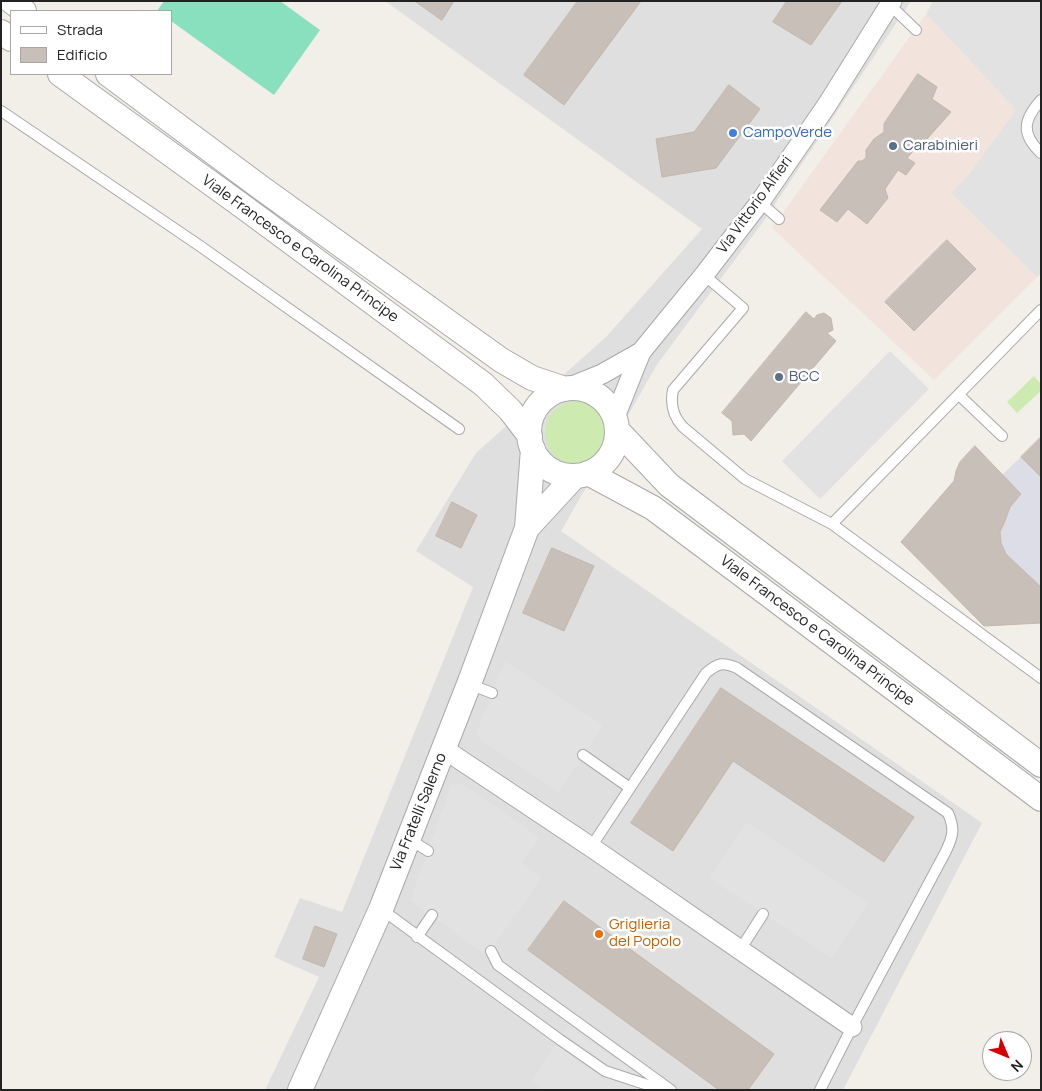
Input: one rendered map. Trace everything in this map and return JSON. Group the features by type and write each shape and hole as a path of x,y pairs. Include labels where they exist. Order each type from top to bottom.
{"street":[{"path":"11,1 23,10"},
{"name":"Via Vittorio Alfieri","path":"616,423 642,352 760,202 828,105 891,3"},
{"name":"Viale Francesco e Carolina Principe","path":"61,75 245,208 482,384 510,410 532,443 541,461 551,470 563,474 582,475 653,508 1041,799"},
{"name":"Viale Francesco e Carolina Principe","path":"109,75 260,187 501,360 532,378 564,389 582,389 599,396 609,405 616,423 669,485 1041,765"},
{"name":"Via Vittorio Alfieri","path":"564,389 602,374 642,352"},
{"path":"532,443 530,422 539,406 553,393 564,389"},
{"path":"582,475 599,468 609,457 616,444 616,423"},
{"name":"Via Fratelli Salerno","path":"304,1086 381,909 418,845 444,749 527,528 532,443"},
{"name":"Via Fratelli Salerno","path":"527,528 582,475"},
{"path":"444,749 591,847 852,1027"}],"lane":[{"path":"891,3 916,30"},
{"path":"1041,100 1032,112 1026,125 1029,139 1041,153"},
{"path":"1,111 200,246 458,429"},
{"path":"760,202 779,219"},
{"path":"704,275 743,308 673,390 672,404 677,420 745,479 832,524 1041,678"},
{"path":"832,524 1041,310"},
{"path":"959,395 1002,436"},
{"path":"591,847 706,673 716,665 727,664 737,668 948,813 953,824 952,838 946,851 820,1090"},
{"path":"469,684 492,693"},
{"path":"583,756 630,788"},
{"path":"381,909 559,1040 606,1071 663,1090"},
{"path":"740,950 763,914"},
{"path":"417,937 432,916"},
{"path":"491,952 498,965 671,1090"}],"shaded area":[{"path":"385,1 911,1 763,222 658,363 561,531 982,823 843,1090 265,1090 319,977 274,957 300,898 342,912 473,587 416,551 476,453 606,337 702,229"},
{"path":"933,1 1041,1 1041,273 1037,277 951,193 969,174 1016,110 926,14"},
{"path":"926,14 1016,110 969,174 952,193 1037,277 934,380 772,228"},
{"path":"890,351 929,389 820,499 782,461"},
{"path":"1021,457 1041,477 1041,587 1006,554 1001,543 1000,532 1010,507 1021,494 1002,475"},
{"path":"505,661 603,725 559,792 482,741 476,733"},
{"path":"460,783 540,838 522,863 542,877 487,956 410,900 451,786"},
{"path":"746,822 869,903 832,959 709,878"},
{"path":"568,1026 661,1090 544,1090 531,1081"}],"green space":[{"path":"164,1 280,1 320,30 274,95 172,22 172,10 158,10"},
{"path":"1034,376 1041,384 1041,391 1017,413 1007,402"},
{"path":"571,401 583,401 600,410 607,421 609,433 607,445 600,456 583,465 571,465 559,460 550,451 545,439 545,427 550,415 559,406"}],"building":[{"path":"415,1 454,1 442,20"},
{"path":"578,1 641,1 564,105 524,75"},
{"path":"787,1 842,1 811,45 773,22"},
{"name":"Carabinieri","path":"918,74 937,87 932,99 951,112 907,158 915,163 906,175 898,170 885,189 888,198 867,224 848,209 837,222 820,210 858,161 866,158 866,150 874,139 884,132 884,124"},
{"path":"729,85 760,109 716,168 662,177 656,139 694,132"},
{"path":"947,240 976,269 914,331 885,302"},
{"name":"BCC","path":"806,312 814,319 817,315 824,313 831,318 833,330 827,333 836,341 751,441 744,434 733,435 732,421 722,413"},
{"path":"1041,437 1041,477 1021,457"},
{"path":"975,446 1021,494 1010,507 1000,532 1001,543 1006,554 1041,587 1041,623 984,626 901,542 954,481 960,462"},
{"path":"452,502 477,515 461,548 436,536"},
{"path":"552,548 594,566 564,631 523,613"},
{"path":"721,688 914,817 884,862 733,761 673,851 631,823"},
{"path":"564,901 774,1054 748,1090 719,1090 528,950"},
{"path":"315,926 337,934 324,967 303,959"}],"place":[{"name":"CampoVerde","path":"733,133"},
{"name":"Carabinieri","path":"893,146"},
{"name":"BCC","path":"779,377"},
{"name":"Griglieria del Popolo","path":"599,934"}]}
